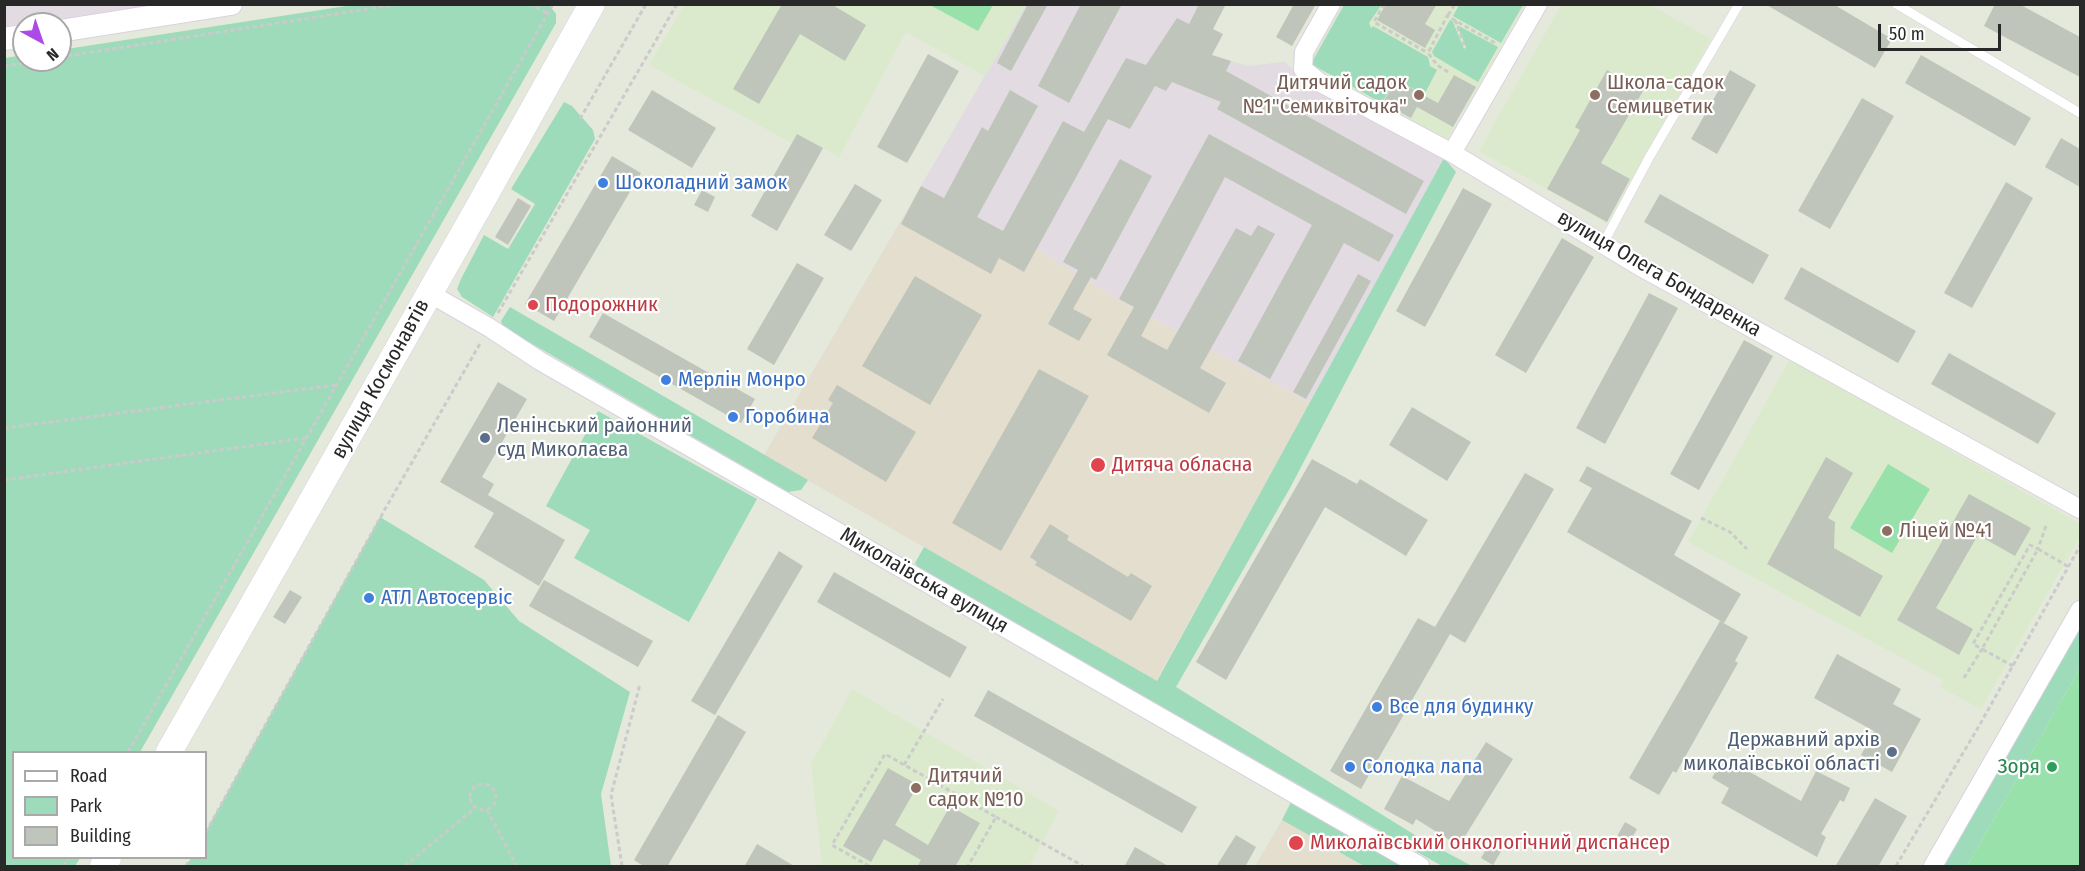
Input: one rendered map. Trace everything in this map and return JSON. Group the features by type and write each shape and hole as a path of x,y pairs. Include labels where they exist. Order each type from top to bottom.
{"main road":[{"name":"вулиця Космонавтів","path":"170,751 429,293 586,6"}],"street":[{"path":"72,29 231,4"},
{"name":"вулиця Олега Бондаренка","path":"1331,4 1304,52 1303,69 1319,82 1452,153 1603,244 2080,509"},
{"path":"1452,153 1538,4"},
{"name":"Миколаївська вулиця","path":"429,293 540,361 1420,867"},
{"path":"1933,867 2080,610"}],"lane":[{"path":"1603,244 1650,156 1738,4"},
{"path":"1896,4 2080,113"}],"path":[{"path":"72,55 400,4"},
{"path":"529,4 548,13"},
{"path":"129,751 553,4"},
{"path":"580,119 646,4"},
{"path":"207,830 378,522 677,4"},
{"path":"1384,4 1374,22 1428,53 1437,65 1448,72"},
{"path":"1428,53 1455,4"},
{"path":"1448,16 1511,51"},
{"path":"1455,20 1465,48"},
{"path":"4,428 337,385"},
{"path":"4,480 307,438"},
{"path":"1701,518 1730,532 1747,549"},
{"path":"1964,678 2038,549 2047,523"},
{"path":"2013,666 1973,644 2030,545 2069,567"},
{"path":"1896,867 2080,546"},
{"path":"621,867 611,795 640,684"},
{"path":"904,765 943,699"},
{"path":"869,867 831,845 885,754 1083,867"},
{"path":"484,784 494,789 496,799 492,808 487,810 475,808 470,801 471,791 484,784"},
{"path":"405,867 475,808"},
{"path":"487,810 517,867"},
{"path":"968,867 996,817"}],"shaded area":[{"path":"5,5 163,5 72,20 72,12 12,12 12,30 5,31"},
{"path":"684,5 1026,5 985,76 906,32 839,157 797,134 792,143 649,65"},
{"path":"1026,5 1199,5 1181,38 1212,55 1248,66 1284,62 1312,86 1444,158 1310,403 1120,301 1037,250 921,186"},
{"name":"Дитячий садок №1\"Семиквіточка\"","path":"1343,5 1525,5 1446,141 1309,64"},
{"name":"Школа-садок Семицветик","path":"1561,5 1650,5 1711,39 1607,223 1479,151"},
{"name":"Дитяча обласна","path":"921,186 1037,250 1120,301 1310,403 1156,681 764,455"},
{"name":"Ліцей №41","path":"1790,359 2080,524 2080,537 1981,709 1940,687 1943,680 1688,542"},
{"name":"Дитячий садок №10","path":"852,689 1059,811 1029,866 822,866 811,764"},
{"name":"Миколаївський онкологічний диспансер","path":"1282,820 1364,866 1255,866"}],"green space":[{"path":"1382,4 1369,23 1371,28 1373,26 1428,57 1430,66 1437,70 1424,95 1396,79 1382,103 1311,64 1344,5"},
{"path":"1459,4 1523,5 1501,43 1453,16"},
{"path":"353,5 547,5 556,14 556,23 141,751 12,751 12,859 79,859 75,866 5,866 5,58 12,57 12,72 72,72 72,48"},
{"path":"930,5 993,5 978,31"},
{"path":"1450,20 1453,22 1464,49 1466,47 1457,25 1498,47 1478,82 1434,56 1432,52"},
{"path":"564,102 572,106 593,130 595,139 493,317 462,297 457,289 484,235 508,249 535,204 511,189"},
{"path":"1444,158 1456,172 1290,488 1176,687 1423,840 1472,866 1442,866 920,570 915,563 924,547 1157,681"},
{"path":"510,307 808,480 801,490 788,492 503,327 501,321"},
{"path":"598,411 757,499 689,622 574,558 590,530 546,506"},
{"path":"1888,464 1930,489 1892,553 1850,528"},
{"path":"380,517 484,580 519,621 630,692 601,794 611,866 186,866 190,859 207,859 207,829"},
{"path":"2080,625 2080,668 1967,866 1943,866"},
{"name":"Зоря","path":"2080,668 2080,866 1967,866"},
{"path":"1291,802 1403,866 1364,866 1282,820"}],"building":[{"path":"782,4 831,4 866,25 845,61 800,34 759,104 733,89"},
{"path":"1028,4 1048,4 1011,71 997,63"},
{"path":"1081,4 1122,4 1069,103 1038,86"},
{"path":"1199,4 1226,4 1213,29 1223,34 1212,55 1231,61 1226,71 1424,181 1406,214 1217,109 1221,102 1172,82 1166,91 1155,86 1130,129 1108,119 1024,272 999,258 991,274 901,224 921,186 944,198 982,127 988,131 1010,90 1038,106 977,217 1003,231 1063,121 1084,132 1126,58 1146,65 1177,18 1189,24"},
{"path":"1294,4 1316,4 1292,46 1276,37"},
{"path":"1386,4 1437,4 1425,24 1435,30 1425,48 1377,20"},
{"path":"1765,4 1833,4 1892,39 1875,68"},
{"path":"1995,4 2019,4 2080,37 2080,77 1984,26"},
{"path":"928,54 959,71 907,163 877,147"},
{"path":"1921,55 2031,118 2015,146 1905,83"},
{"path":"1607,70 1643,91 1601,163 1630,179 1607,222 1547,189 1580,130 1575,127"},
{"path":"1730,70 1756,85 1717,154 1691,139"},
{"path":"1454,75 1476,87 1453,127 1417,107 1411,118 1383,103 1396,80 1438,103"},
{"path":"652,90 716,128 692,168 628,130"},
{"path":"1862,98 1894,116 1830,229 1798,211"},
{"path":"797,134 823,148 777,231 751,216"},
{"path":"1209,134 1394,235 1379,262 1344,243 1270,379 1238,361 1312,225 1225,177 1141,336 1167,350 1236,228 1251,236 1258,225 1275,234 1200,368 1226,383 1209,413 1107,355 1134,307 1119,299"},
{"path":"2061,138 2080,149 2080,187 2045,167"},
{"path":"612,156 641,173 554,321 525,304"},
{"path":"1120,159 1152,176 1096,280 1091,277 1073,309 1092,319 1079,341 1048,324 1078,270 1063,262"},
{"path":"2006,182 2033,198 1972,308 1944,293"},
{"path":"855,184 882,200 851,251 824,235"},
{"path":"1463,188 1492,204 1425,327 1396,311"},
{"path":"702,190 715,197 708,212 694,205"},
{"path":"1660,194 1769,255 1753,284 1644,222"},
{"path":"518,198 531,206 508,245 495,237"},
{"path":"1562,238 1594,257 1526,373 1495,355"},
{"path":"797,263 824,278 774,365 747,349"},
{"path":"1801,267 1916,331 1898,363 1784,299"},
{"path":"1358,274 1371,281 1306,399 1293,392"},
{"path":"915,276 982,315 930,405 862,366"},
{"path":"1649,293 1678,308 1605,444 1576,428"},
{"path":"603,313 755,399 741,423 589,337"},
{"path":"1744,340 1773,356 1699,490 1670,474"},
{"path":"1949,353 2056,413 2038,444 1931,384"},
{"path":"1039,369 1089,396 1001,551 952,523"},
{"path":"498,382 527,399 482,477 494,484 488,495 565,540 539,586 474,547 494,513 440,482"},
{"path":"837,385 916,432 886,482 812,438 833,403 828,400"},
{"path":"1412,407 1471,442 1447,481 1389,445"},
{"path":"1826,457 1853,473 1828,518 1835,522 1834,548 1883,576 1860,617 1767,564"},
{"path":"1312,459 1357,484 1360,479 1428,520 1406,556 1325,507 1226,680 1196,662"},
{"path":"1587,466 1692,521 1674,555 1741,594 1724,623 1567,532 1592,488 1579,481"},
{"path":"1525,473 1554,489 1465,643 1450,634 1361,789 1330,771 1418,618 1435,627"},
{"path":"1969,494 2031,528 2015,556 1978,535 1936,608 1973,629 1959,655 1897,620"},
{"path":"1050,524 1069,536 1067,540 1128,577 1131,573 1152,586 1131,621 1035,565 1037,562 1030,557"},
{"path":"779,551 803,566 715,715 691,701"},
{"path":"834,572 967,647 950,678 817,602"},
{"path":"544,580 653,641 638,667 529,606"},
{"path":"290,590 302,597 285,624 273,617"},
{"path":"1720,621 1748,637 1735,661 1738,663 1676,773 1673,771 1659,795 1629,778"},
{"path":"1837,654 1901,689 1893,704 1921,719 1892,772 1861,755 1874,731 1814,698"},
{"path":"988,690 1197,807 1182,833 974,716"},
{"path":"718,715 746,732 667,867 645,867 634,860"},
{"path":"1486,742 1513,759 1459,846 1416,819 1413,825 1384,809 1402,776 1449,801"},
{"path":"1721,762 1738,772 1741,767 1801,801 1816,771 1850,788 1844,802 1840,800 1821,834 1826,837 1817,857 1721,803 1729,788 1712,778"},
{"path":"888,768 918,785 895,825 928,845 950,806 980,823 955,867 917,867 921,860 884,839 871,862 843,846"},
{"path":"1875,798 1907,816 1878,867 1835,867"},
{"path":"1625,822 1637,829 1628,845 1616,838"},
{"path":"1236,835 1256,847 1245,867 1216,867"},
{"path":"1494,836 1506,843 1493,865 1481,858"},
{"path":"757,844 796,867 744,867"},
{"path":"1135,847 1170,867 1124,867"}],"place":[{"name":"Дитячий садок №1\"Семиквіточка\"","path":"1419,95"},
{"name":"Школа-садок Семицветик","path":"1595,95"},
{"name":"Шоколадний замок","path":"603,183"},
{"name":"Подорожник","path":"533,305"},
{"name":"Мерлін Монро","path":"666,380"},
{"name":"Горобина","path":"733,417"},
{"name":"Ленінський районний суд Миколаєва","path":"485,438"},
{"name":"Дитяча обласна","path":"1098,465"},
{"name":"Ліцей №41","path":"1887,531"},
{"name":"АТЛ Автосервіс","path":"369,598"},
{"name":"Все для будинку","path":"1377,707"},
{"name":"Державний архів миколаївської області","path":"1892,752"},
{"name":"Солодка лапа","path":"1350,767"},
{"name":"Зоря","path":"2052,767"},
{"name":"Дитячий садок №10","path":"916,788"},
{"name":"Миколаївський онкологічний диспансер","path":"1296,843"}]}
